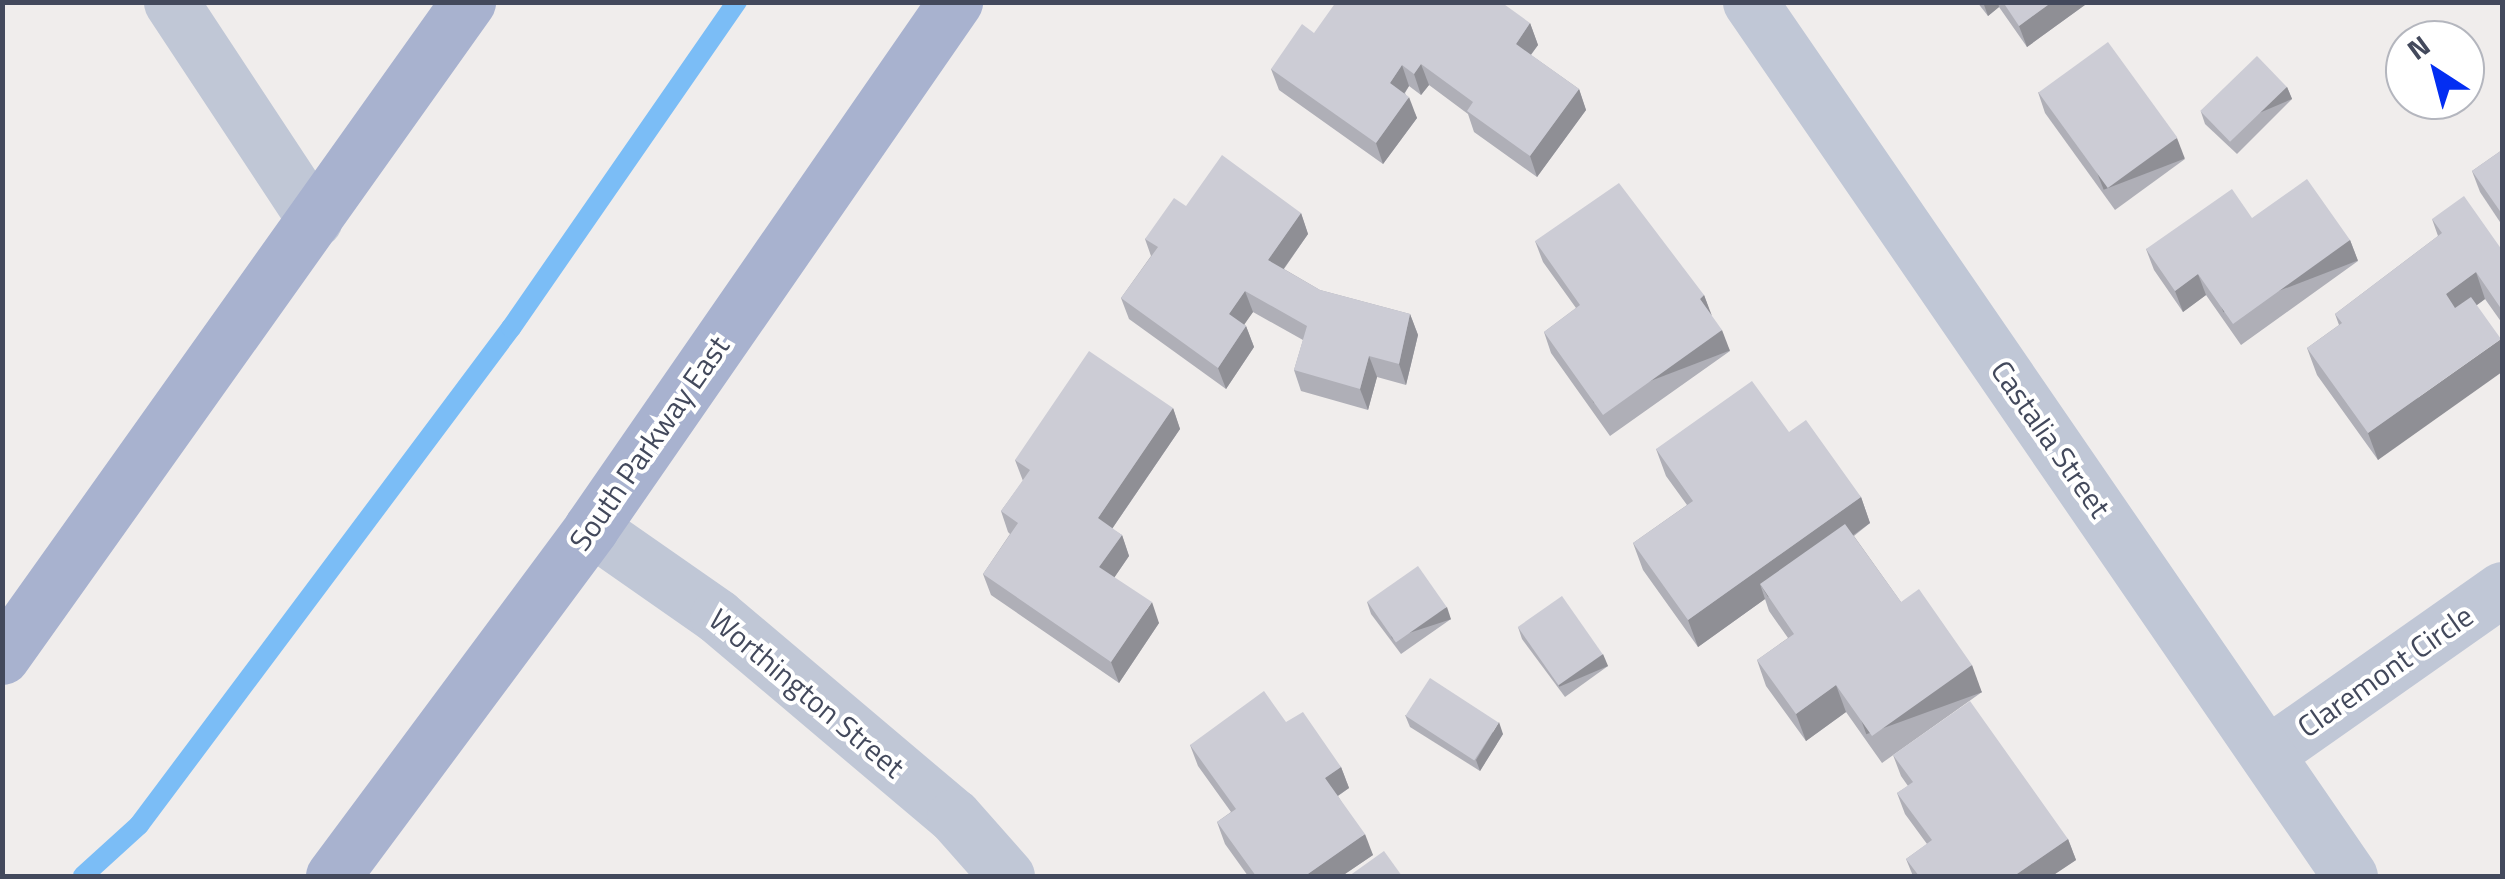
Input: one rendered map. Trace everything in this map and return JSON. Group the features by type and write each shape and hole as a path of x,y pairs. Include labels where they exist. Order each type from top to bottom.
{"main road":[{"path":"2,657 468,2"},
{"name":"South Parkway East","path":"333,876 591,528 954,2"}],"street":[{"path":"171,2 315,220"},
{"name":"Castalia Street","path":"1750,2 2350,876"},
{"name":"Worthington Street","path":"591,528 732,629 954,816 1007,876"},
{"name":"Claremont Circle","path":"2267,754 2502,589"}],"building":[{"path":"1336,2 1501,2 1530,23 1516,44 1579,89 1530,156 1467,111 1473,102 1421,64 1414,74 1402,65 1390,83 1409,97 1376,143 1271,69 1302,24 1314,33"},
{"path":"2003,2 2052,2 2019,26"},
{"path":"2108,42 2177,137 2108,188 2038,93"},
{"path":"2257,56 2287,87 2230,142 2200,111"},
{"path":"2502,150 2502,214 2472,171"},
{"path":"1222,155 1301,213 1268,260 1320,290 1410,314 1399,364 1369,356 1360,389 1294,370 1307,326 1245,291 1229,314 1246,326 1218,368 1121,298 1158,247 1145,239 1174,198 1186,206"},
{"path":"2307,179 2350,240 2233,324 2198,274 2175,291 2146,249 2232,189 2252,218"},
{"path":"1619,183 1704,295 1700,299 1722,330 1603,415 1544,332 1580,305 1535,241"},
{"path":"2464,196 2502,250 2502,310 2476,272 2446,294 2455,308 2471,297 2501,339 2368,433 2307,348 2342,323 2335,314 2442,233 2432,219"},
{"path":"1089,351 1173,408 1098,518 1122,535 1099,567 1152,602 1111,662 983,574 1018,523 1001,511 1030,470 1015,460"},
{"path":"1752,381 1789,432 1806,420 1861,497 1688,620 1633,543 1693,501 1656,449"},
{"path":"1845,524 1901,602 1919,589 1972,665 1872,736 1836,685 1796,714 1757,660 1794,634 1760,584"},
{"path":"1418,566 1447,607 1396,643 1367,602"},
{"path":"1562,596 1603,654 1558,685 1518,627"},
{"path":"1430,678 1499,723 1474,760 1405,716"},
{"path":"1264,691 1286,722 1303,712 1341,767 1325,778 1365,834 1305,876 1256,876 1217,822 1236,809 1190,745"},
{"path":"1970,701 2068,839 2014,876 1919,876 1906,859 1932,840 1897,793 1913,782 1893,755"},
{"path":"1384,851 1402,876 1349,876"}],"waterway":[{"path":"83,876 139,825 511,328 737,2"}]}
